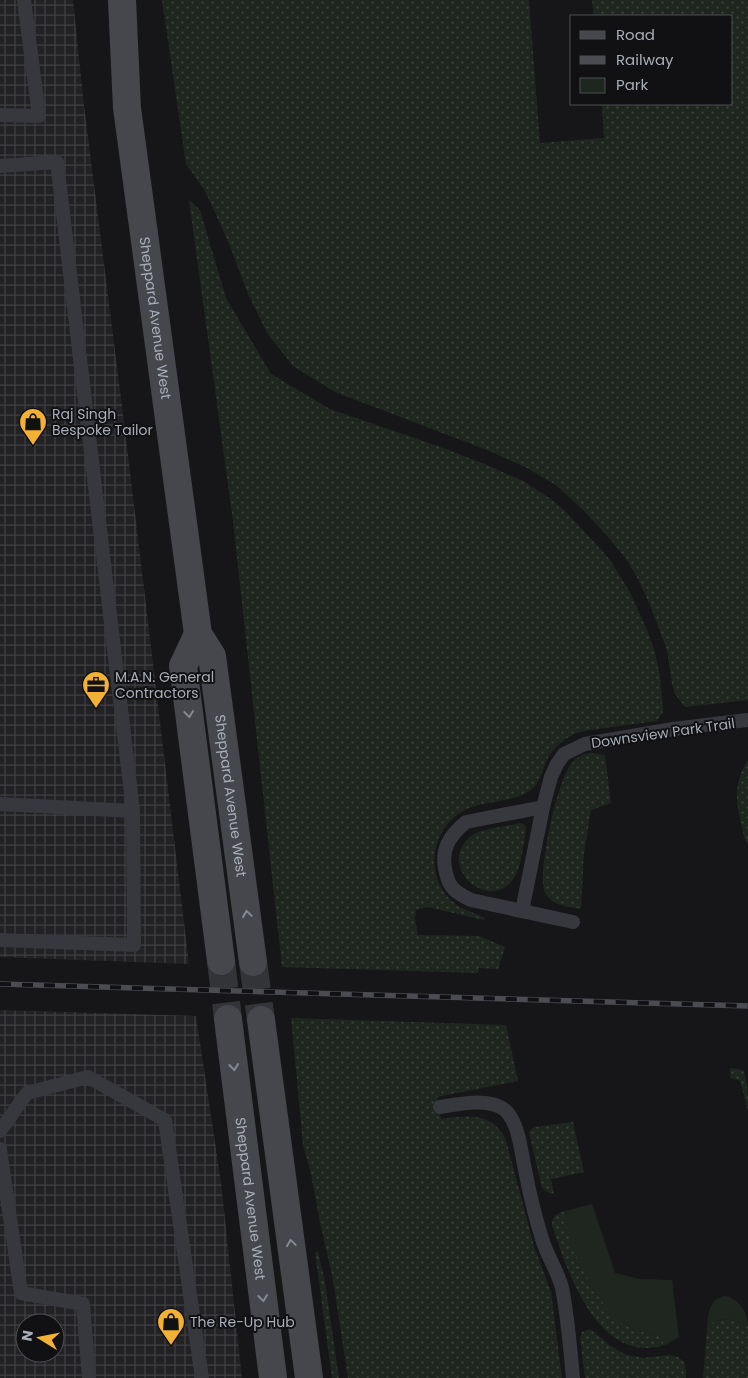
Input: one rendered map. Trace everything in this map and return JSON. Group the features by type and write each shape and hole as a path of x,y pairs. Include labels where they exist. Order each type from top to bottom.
{"main road":[{"name":"Sheppard Avenue West","path":"122,0 127,108 198,634 212,656 254,962"},
{"path":"198,634 183,666 220,961"},
{"name":"Sheppard Avenue West","path":"228,1018 273,1378"},
{"path":"261,1020 309,1378"}],"lane":[{"path":"0,114 39,116 24,0"},
{"path":"0,166 57,162 133,811 134,945 0,940"},
{"name":"Downsview Park Trail","path":"522,912 543,808 551,778 564,754 585,744 673,729 748,720"},
{"path":"0,804 133,811"},
{"path":"543,808 466,822 448,841 444,854 446,877 452,888 472,900 573,922"},
{"path":"0,1131 27,1093 88,1077 165,1120 202,1378"},
{"path":"440,1107 482,1102 496,1105 507,1112 513,1122 518,1134 529,1188 544,1243 561,1286 573,1378"},
{"path":"0,1149 21,1293 83,1304 89,1378"}],"shaded area":[{"path":"0,0 73,0 84,105 189,964 0,957"},
{"path":"0,1010 196,1016 221,1182 242,1378 0,1378"}],"green space":[{"path":"162,0 529,0 540,143 604,138 602,105 733,105 733,15 594,15 592,0 748,0 748,700 685,707 675,694 667,650 650,605 627,560 583,510 557,486 529,469 492,452 335,392 293,366 267,333 248,294 228,241 205,191 186,164"},
{"path":"189,200 200,210 226,298 271,374 330,409 487,465 523,481 551,499 563,509 610,560 630,592 647,630 654,649 660,676 663,712 657,721 589,730 574,734 561,742 551,753 533,789 514,798 469,808 457,815 447,825 440,837 434,863 442,889 459,906 485,918 484,920 427,907 416,910 415,919 418,935 479,936 505,947 498,969 479,968 478,973 282,967 233,521"},
{"path":"584,754 605,755 611,803 591,810 584,853 581,909 564,906 552,901 544,890 543,873 550,824 564,777 576,759"},
{"path":"748,760 748,844 745,840 740,819 737,790 742,770"},
{"path":"520,823 525,825 526,830 520,862 514,878 504,888 492,891 480,889 470,882 462,872 459,860 461,848 471,836 487,830"},
{"path":"291,1018 506,1025 518,1081 437,1097 441,1119 470,1117 487,1120 501,1131 506,1140 534,1246 551,1292 562,1378 348,1378 333,1280 310,1169 303,1145"},
{"path":"730,1068 743,1070 745,1074 748,1110 740,1081 730,1078"},
{"path":"573,1122 584,1172 551,1179 554,1194 547,1192 542,1188 529,1133 535,1127"},
{"path":"592,1204 615,1273 640,1279 672,1280 679,1337 665,1345 659,1336 628,1327 619,1321 603,1304 577,1257 567,1229 566,1211"},
{"path":"566,1211 568,1233 640,1331 659,1336 665,1345 642,1348 621,1342 604,1329 589,1311 567,1267 552,1225 556,1215"},
{"path":"315,1252 318,1252 325,1282 339,1378 332,1378"},
{"path":"725,1296 738,1303 748,1320 748,1325 730,1319 714,1321 707,1329 712,1304"},
{"path":"730,1319 748,1325 748,1378 703,1378 707,1329 714,1321"},
{"path":"590,1329 624,1354 644,1358 670,1355 678,1357 684,1362 686,1378 585,1378 580,1338 582,1332"}],"tunnel":[{"path":"221,961 228,1019"},
{"path":"253,962 261,1020"}],"railway":[{"path":"0,984 748,1006"}],"place":[{"name":"Raj Singh Bespoke Tailor","path":"33,446"},
{"name":"M.A.N. General Contractors","path":"96,709"},
{"name":"The Re-Up Hub","path":"171,1346"}]}
